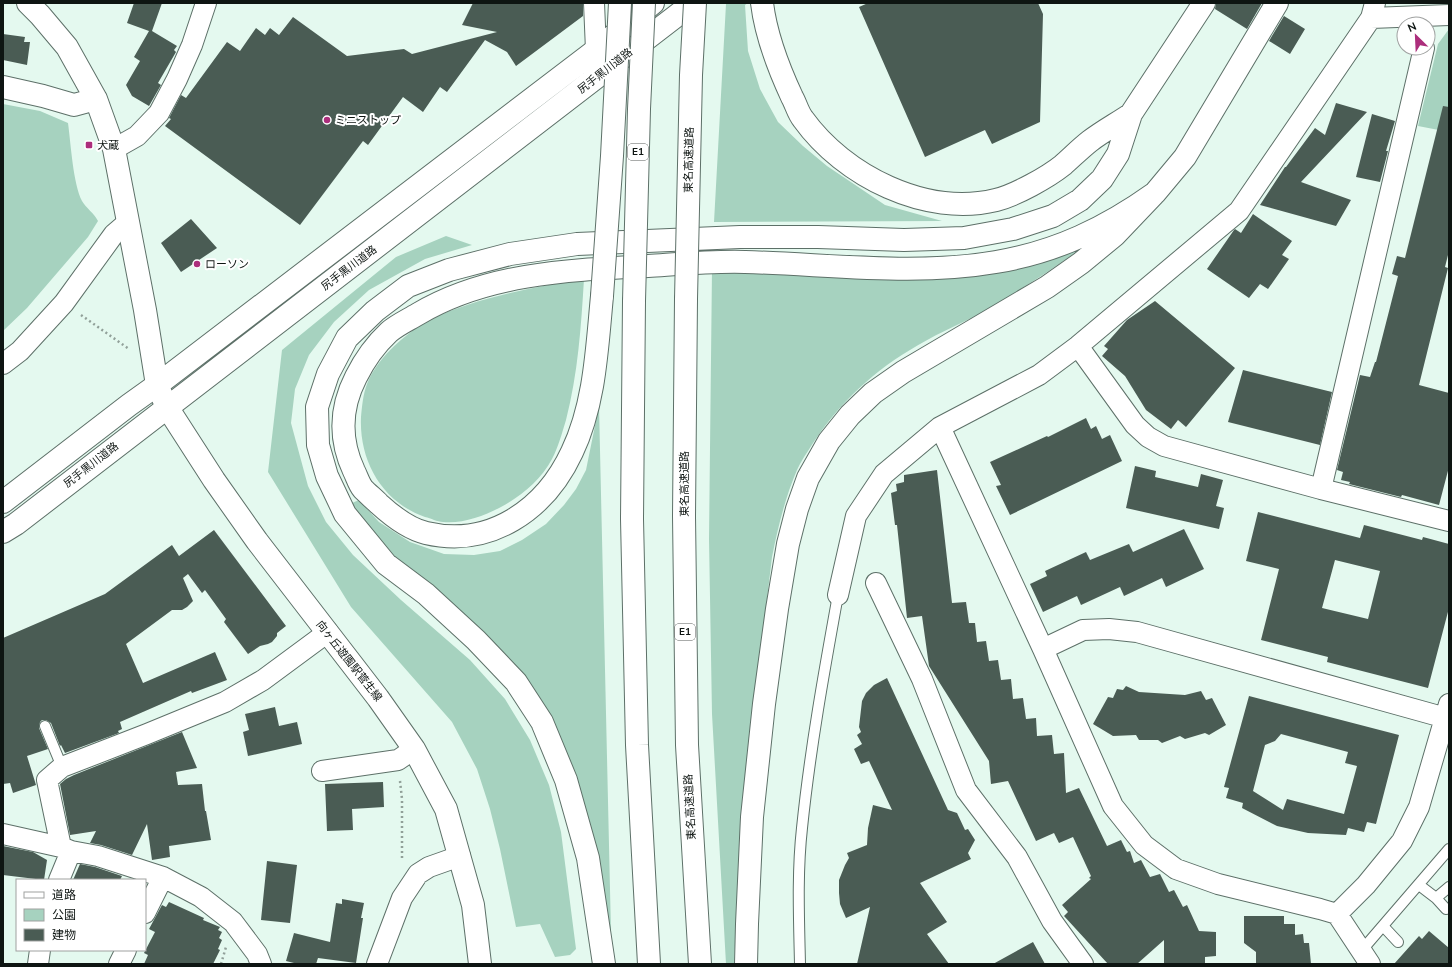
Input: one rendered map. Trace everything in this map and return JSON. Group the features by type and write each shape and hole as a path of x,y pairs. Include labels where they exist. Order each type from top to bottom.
{"main road":[{"name":"向ヶ丘遊園駅菅生線","path":"28,3 67,47 96,99 114,149 145,310 157,385 167,407 214,480 253,536 378,698 406,755 446,809 473,906 480,964"},
{"path":"620,3 612,156 602,296 595,367 585,417 572,452 556,480 537,502 510,522 480,534 450,536 422,532 391,515 362,488 347,456 342,422 349,390 364,360 390,330 435,304 478,288 516,278 574,269 742,261 867,267 927,268 992,263 1025,257 1062,245 1098,229 1128,212 1155,193"},
{"name":"E1","path":"644,3 639,109 634,300 633,535 637,745 649,964"},
{"name":"尻手黒川道路","path":"3,502 129,404 157,385 596,50 653,3"},
{"name":"尻手黒川道路","path":"3,532 16,524 694,3"},
{"name":"東名高速道路","path":"694,3 686,299 684,516 687,745 700,964"},
{"path":"762,3 767,32 784,79 802,118 828,147 856,170 898,191 931,200 963,204 997,200 1033,184 1062,166 1090,141 1131,114"},
{"path":"604,964 588,858 566,780 542,722 516,682 476,640 426,594 386,564 345,514 327,476 318,444 316,407 328,374 347,338 375,311 408,286 449,270 510,254 577,244 740,237 818,237 904,240 964,238 1013,229 1053,216 1080,200 1102,179 1118,154 1131,114 1204,3"},
{"path":"746,964 752,817 764,704 777,609 788,544 797,509 808,478 830,442 850,415 873,393 903,372 1046,287 1081,263 1115,235 1155,193 1186,157 1277,3"},
{"path":"3,87 74,105 96,99"}],"street":[{"path":"114,149 137,136 159,113 177,80 192,45 206,3"},
{"path":"594,3 596,50"},
{"path":"838,595 856,516 884,474 940,426 1039,375 1078,346 1240,211 1373,11 1408,16"},
{"path":"1321,488 1422,56"},
{"path":"3,364 20,351 64,303 114,234 128,222"},
{"path":"1078,346 1135,425 1148,437 1164,446 1449,521"},
{"path":"940,426 1043,649 1113,806 1144,845 1176,869 1218,884 1337,914 1366,957"},
{"path":"876,583 922,679 966,790 1017,857 1052,921 1082,964"},
{"path":"1043,649 1083,630 1110,629 1137,632 1447,711 1419,807 1402,841 1366,885 1337,914"},
{"path":"59,879 66,849 47,780 62,767 225,702 263,680 328,632"},
{"path":"322,771 406,755"},
{"path":"3,834 98,856 163,877 201,897 233,922 257,954 261,964"},
{"path":"377,964 402,898 418,874 429,867 460,856"},
{"path":"146,911 163,877"},
{"path":"38,964 40,951"},
{"path":"119,964 126,951"}],"lane":[{"path":"800,964 799,886 802,829 816,725 838,595"},
{"path":"45,726 62,767"},
{"path":"1366,957 1383,926 1449,849"},
{"path":"1419,885 1436,898 1446,909"},
{"path":"1436,898 1449,887"},
{"path":"1383,926 1398,942"}],"path":[{"path":"64,303 134,353"},
{"path":"402,859 402,799 406,755"}],"green space":[{"path":"727,3 748,3 745,5 748,51 760,89 778,122 827,166 885,205 942,221 714,222"},
{"path":"1449,29 1449,132 1418,126 1438,44"},
{"path":"3,104 40,111 68,123 76,184 82,201 98,221 88,237 27,308 3,331"},
{"path":"446,236 472,245 425,259 369,290 334,322 309,355 295,389 291,423 308,486 326,522 353,555 401,600 470,660 505,699 530,740 549,785 561,832 576,949 570,955 555,957 540,924 516,927 490,809 477,769 452,722 351,607 268,472 282,350 396,257"},
{"path":"1079,250 1005,299 918,345 880,371 853,394 840,408 818,436 798,467 785,502 772,557 746,774 734,964 726,964 712,714 709,539 712,269 1026,263"},
{"path":"584,279 582,315 570,402 560,440 552,459 542,474 523,493 508,503 473,519 465,521 438,521 410,510 397,501 385,490 376,478 364,449 361,433 363,400 367,384 371,375 383,358 398,343 422,324 444,313 510,293"},
{"path":"599,406 611,933 607,933 560,743 369,532 352,503 359,500 379,522 410,542 444,554 474,555 500,551 522,540 546,524 564,505 576,489 586,470"}],"building":[{"path":"134,3 162,3 152,31 177,46 174,50 176,52 158,83 161,85 149,106 132,96 126,85 140,61 134,57 149,31 127,23"},
{"path":"473,3 583,3 583,16 516,66 507,52 485,40 447,92 440,87 423,112 403,97 368,145 363,141 300,225 165,126 171,119 169,118 181,95 186,98 227,42 240,51 256,28 265,35 270,28 279,35 293,17 347,56 404,49 412,54 497,32 462,25"},
{"path":"868,3 1038,3 1043,14 1040,122 992,144 985,130 925,157 859,7"},
{"path":"1216,3 1262,3 1247,29 1215,9"},
{"path":"1284,16 1305,29 1290,54 1269,41"},
{"path":"3,34 25,37 24,42 30,42 27,65 3,60"},
{"path":"1336,103 1367,112 1301,182 1351,200 1336,226 1260,205 1285,167 1315,128 1325,135"},
{"path":"1443,106 1449,107 1449,251 1445,267 1448,268 1419,385 1449,393 1449,467 1439,505 1402,495 1401,497 1349,484 1350,482 1341,480 1343,472 1337,470 1360,375 1370,377 1376,362 1398,276 1392,274 1397,256 1405,258"},
{"path":"1372,114 1395,121 1386,151 1388,151 1380,182 1356,177"},
{"path":"1253,214 1292,241 1282,255 1289,259 1268,289 1260,284 1249,298 1207,269 1234,230 1235,229 1241,233"},
{"path":"191,219 217,248 181,272 161,243"},
{"path":"1155,301 1235,368 1186,427 1178,420 1171,429 1146,410 1125,376 1102,356 1108,349 1104,346 1127,320"},
{"path":"1243,370 1332,392 1320,445 1228,422"},
{"path":"1086,418 1091,429 1096,426 1102,439 1110,435 1122,461 1010,515 996,486 1001,485 990,462 1047,436 1048,437"},
{"path":"1135,466 1156,471 1155,477 1198,487 1201,474 1223,480 1216,506 1224,508 1219,529 1126,508"},
{"path":"937,470 952,603 966,602 969,623 975,623 977,642 986,641 989,661 998,660 1001,680 1011,679 1013,699 1023,698 1026,719 1036,718 1037,736 1052,735 1054,754 1064,753 1066,793 1079,788 1107,846 1121,840 1127,852 1130,851 1134,863 1141,860 1150,877 1160,874 1169,892 1174,890 1183,907 1187,905 1199,931 1216,932 1216,956 1205,957 1205,964 1164,964 1164,940 1137,964 1108,964 1064,916 1068,912 1062,905 1091,879 1089,878 1091,876 1073,837 1059,843 1054,833 1036,841 1008,781 991,784 989,761 929,666 922,616 907,618 897,525 895,525 891,493 897,491 896,484 904,482 904,475"},
{"path":"1258,512 1360,538 1364,525 1422,540 1423,537 1449,544 1449,608 1428,688 1327,662 1328,657 1261,640 1279,569 1246,561","holes":["1335,560 1380,571 1368,619 1322,608"]},
{"path":"1184,529 1204,569 1166,587 1162,578 1124,596 1120,587 1081,605 1077,596 1043,612 1030,584 1047,576 1045,571 1086,552 1090,560 1129,544 1133,552"},
{"path":"214,530 286,626 277,633 277,636 272,642 260,646 248,654 224,622 226,619 205,590 202,593 188,574 183,578 193,601 182,610 172,610 126,644 143,683 215,652 227,680 192,693 191,691 120,722 122,729 118,731 119,733 65,753 61,745 60,746 51,723 46,720 42,720 39,728 48,749 27,756 36,785 13,793 10,783 3,784 3,638 105,594 172,545 179,556"},
{"path":"887,678 948,810 957,813 965,830 968,829 975,840 968,853 971,859 920,883 947,922 927,934 949,964 857,964 870,907 846,918 840,904 839,880 849,858 847,853 867,845 868,828 873,805 892,810 869,761 861,764 854,749 862,744 857,735 861,732 859,727 862,701 866,693 874,685"},
{"path":"1126,686 1139,692 1185,695 1201,691 1206,700 1212,698 1226,725 1209,735 1205,733 1185,739 1180,736 1162,743 1158,740 1139,740 1136,735 1113,736 1093,724 1108,697 1113,698 1117,689 1123,690"},
{"path":"1249,696 1399,735 1376,824 1367,822 1364,832 1348,828 1346,835 1308,833 1277,826 1242,808 1243,803 1226,798 1229,788 1224,787","holes":["1281,734 1348,752 1345,763 1357,766 1344,814 1287,799 1283,810 1253,791 1265,745 1275,741"]},
{"path":"275,707 279,726 297,722 302,744 248,756 243,732 249,730 245,714"},
{"path":"182,732 197,768 176,772 178,785 202,784 205,811 211,840 169,846 170,857 152,860 147,824 132,855 90,843 96,831 70,835 60,784 74,775"},
{"path":"383,782 384,807 352,809 353,830 327,831 325,784"},
{"path":"3,846 33,852 47,860 44,879 3,875"},
{"path":"267,861 297,865 290,923 261,920"},
{"path":"80,864 95,867 122,876 120,879 73,879"},
{"path":"342,899 364,903 356,963 318,958 316,964 298,964 286,961 294,933 330,942 336,903 342,904"},
{"path":"169,902 220,927 218,930 222,932 219,938 222,940 218,949 220,950 213,964 144,964 148,955 144,953 155,932 149,929 162,905 166,907"},
{"path":"1244,916 1284,916 1284,924 1295,924 1295,935 1303,934 1304,943 1309,943 1311,964 1256,964 1256,952 1244,943"},
{"path":"1429,931 1449,948 1449,964 1394,964 1419,936 1422,939"},
{"path":"1033,942 1045,964 993,964"}],"place":[{"name":"ミニストップ","path":"327,120"},
{"name":"犬蔵","path":"89,145"},
{"name":"ローソン","path":"197,264"}]}
